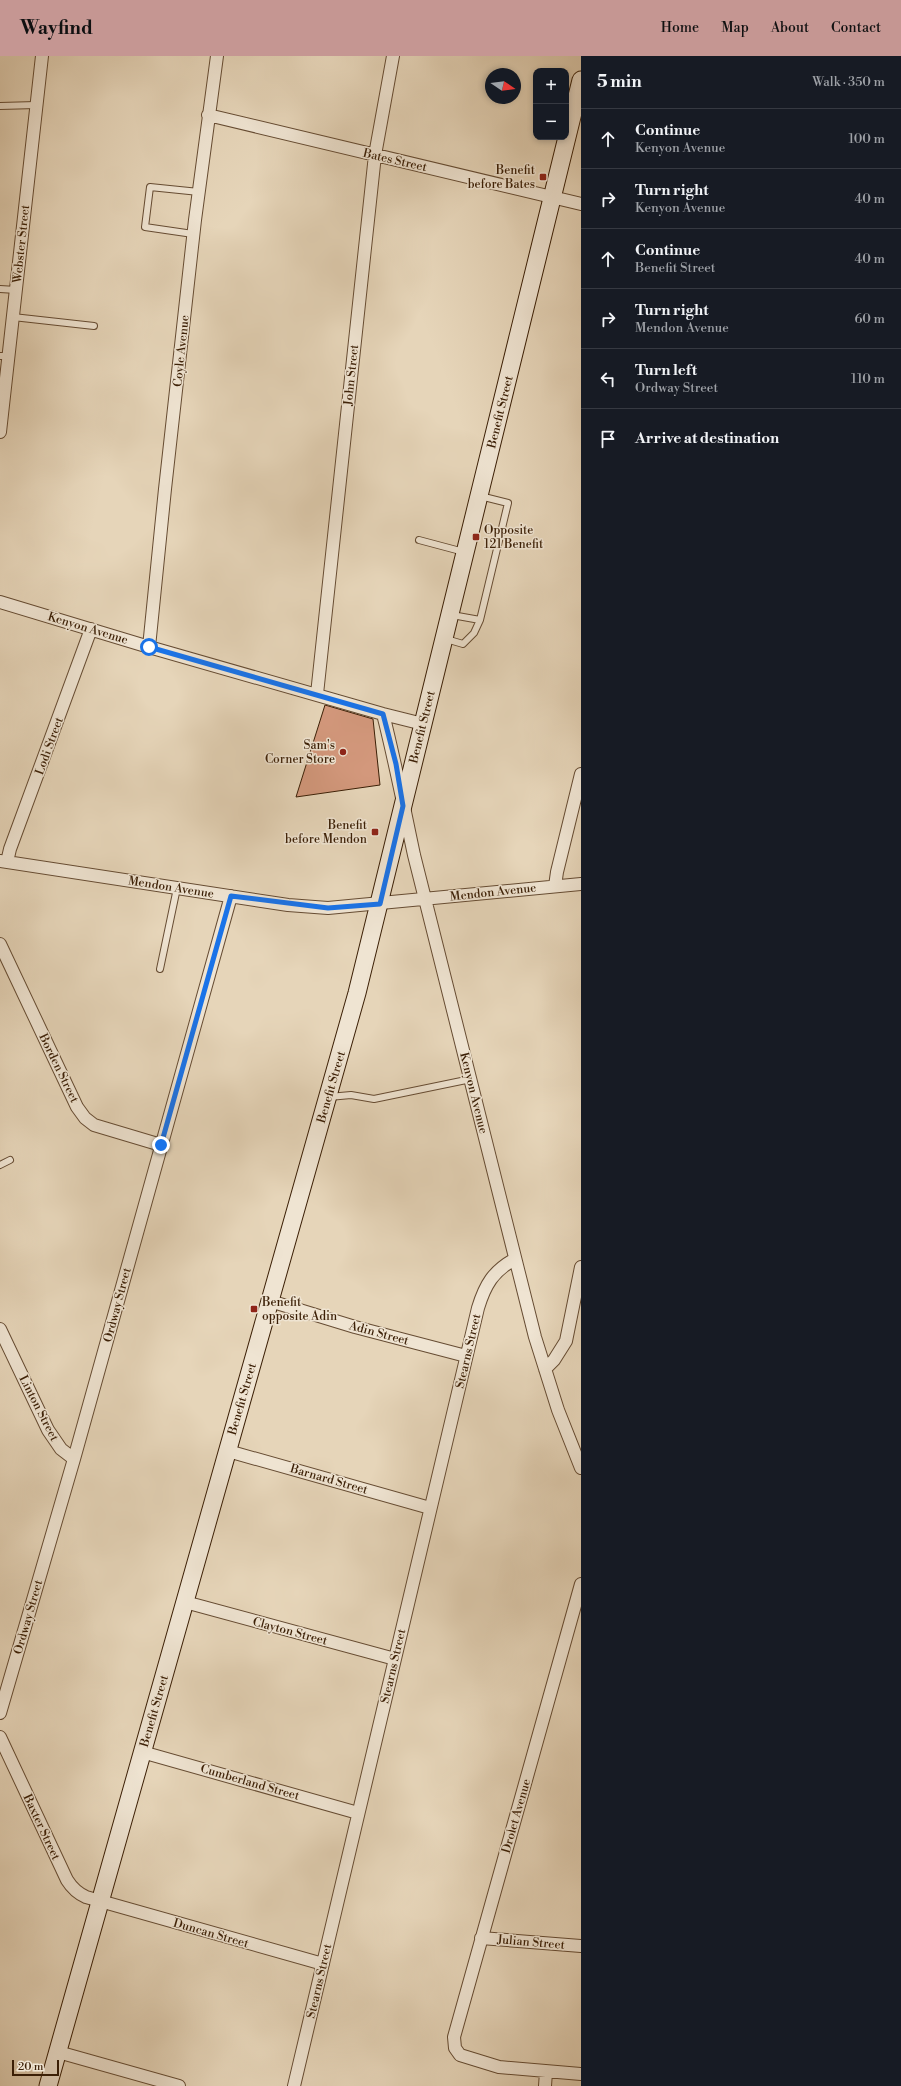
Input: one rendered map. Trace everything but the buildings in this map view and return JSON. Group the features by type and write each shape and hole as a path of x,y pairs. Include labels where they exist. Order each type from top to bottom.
{"street":[{"name":"Webster Street","path":"0,425 4,356 13,317 42,56"},
{"name":"Coyle Avenue","path":"149,647 164,489 208,115 217,56"},
{"name":"John Street","path":"317,694 375,155 393,56"},
{"name":"Benefit Street","path":"48,2086 328,1097 380,904 581,80"},
{"name":"Bates Street","path":"208,115 581,204"},
{"name":"Kenyon Avenue","path":"0,602 149,647 423,724"},
{"name":"Lodi Street","path":"4,862 91,629"},
{"name":"Kenyon Avenue","path":"383,714 396,764 403,806 425,899 515,1259 545,1369 558,1410 581,1468"},
{"path":"555,886 556,872 581,774"},
{"name":"Mendon Avenue","path":"4,862 231,896 328,908 581,884"},
{"name":"Ordway Street","path":"0,1713 74,1459 231,896"},
{"name":"Borden Street","path":"0,944 77,1107 85,1118 94,1125 161,1145"},
{"name":"Stearns Street","path":"294,2086 478,1308 488,1282 502,1266 515,1259"},
{"path":"545,1369 554,1360 566,1341 581,1267"},
{"name":"Adin Street","path":"270,1301 355,1327 466,1356"},
{"name":"Linton Street","path":"0,1329 48,1430 61,1449 74,1459"},
{"name":"Barnard Street","path":"228,1451 430,1508"},
{"name":"Drolet Avenue","path":"546,2072 500,2067 460,2055 455,2048 454,2037 581,1584"},
{"name":"Clayton Street","path":"185,1602 395,1659"},
{"name":"Baxter Street","path":"0,1737 72,1888 86,1897 100,1901"},
{"name":"Cumberland Street","path":"142,1752 358,1813"},
{"name":"Duncan Street","path":"100,1901 323,1964"},
{"name":"Julian Street","path":"481,1938 581,1946"},
{"path":"58,2052 179,2086"},
{"path":"545,2086 546,2072 581,2074"}],"lane":[{"path":"0,106 36,105"},
{"path":"194,234 145,227 150,187 199,192"},
{"path":"0,289 16,290"},
{"path":"13,317 94,326"},
{"path":"444,639 463,644 474,633 480,620 508,503 479,496"},
{"path":"419,540 466,552"},
{"path":"450,615 480,620"},
{"path":"160,969 178,888"},
{"path":"328,1097 351,1095 374,1099 471,1079"},
{"path":"0,1165 10,1160"}],"place":[{"name":"Benefit before Bates","path":"543,177"},
{"name":"Opposite 121 Benefit","path":"476,537"},
{"name":"Sam's Corner Store","path":"343,752"},
{"name":"Benefit before Mendon","path":"375,832"},
{"name":"Benefit opposite Adin","path":"254,1309"}],"route":[{"path":"149,647 383,714 396,764 403,806 380,904 328,908 288,905 231,896 161,1145"}]}
